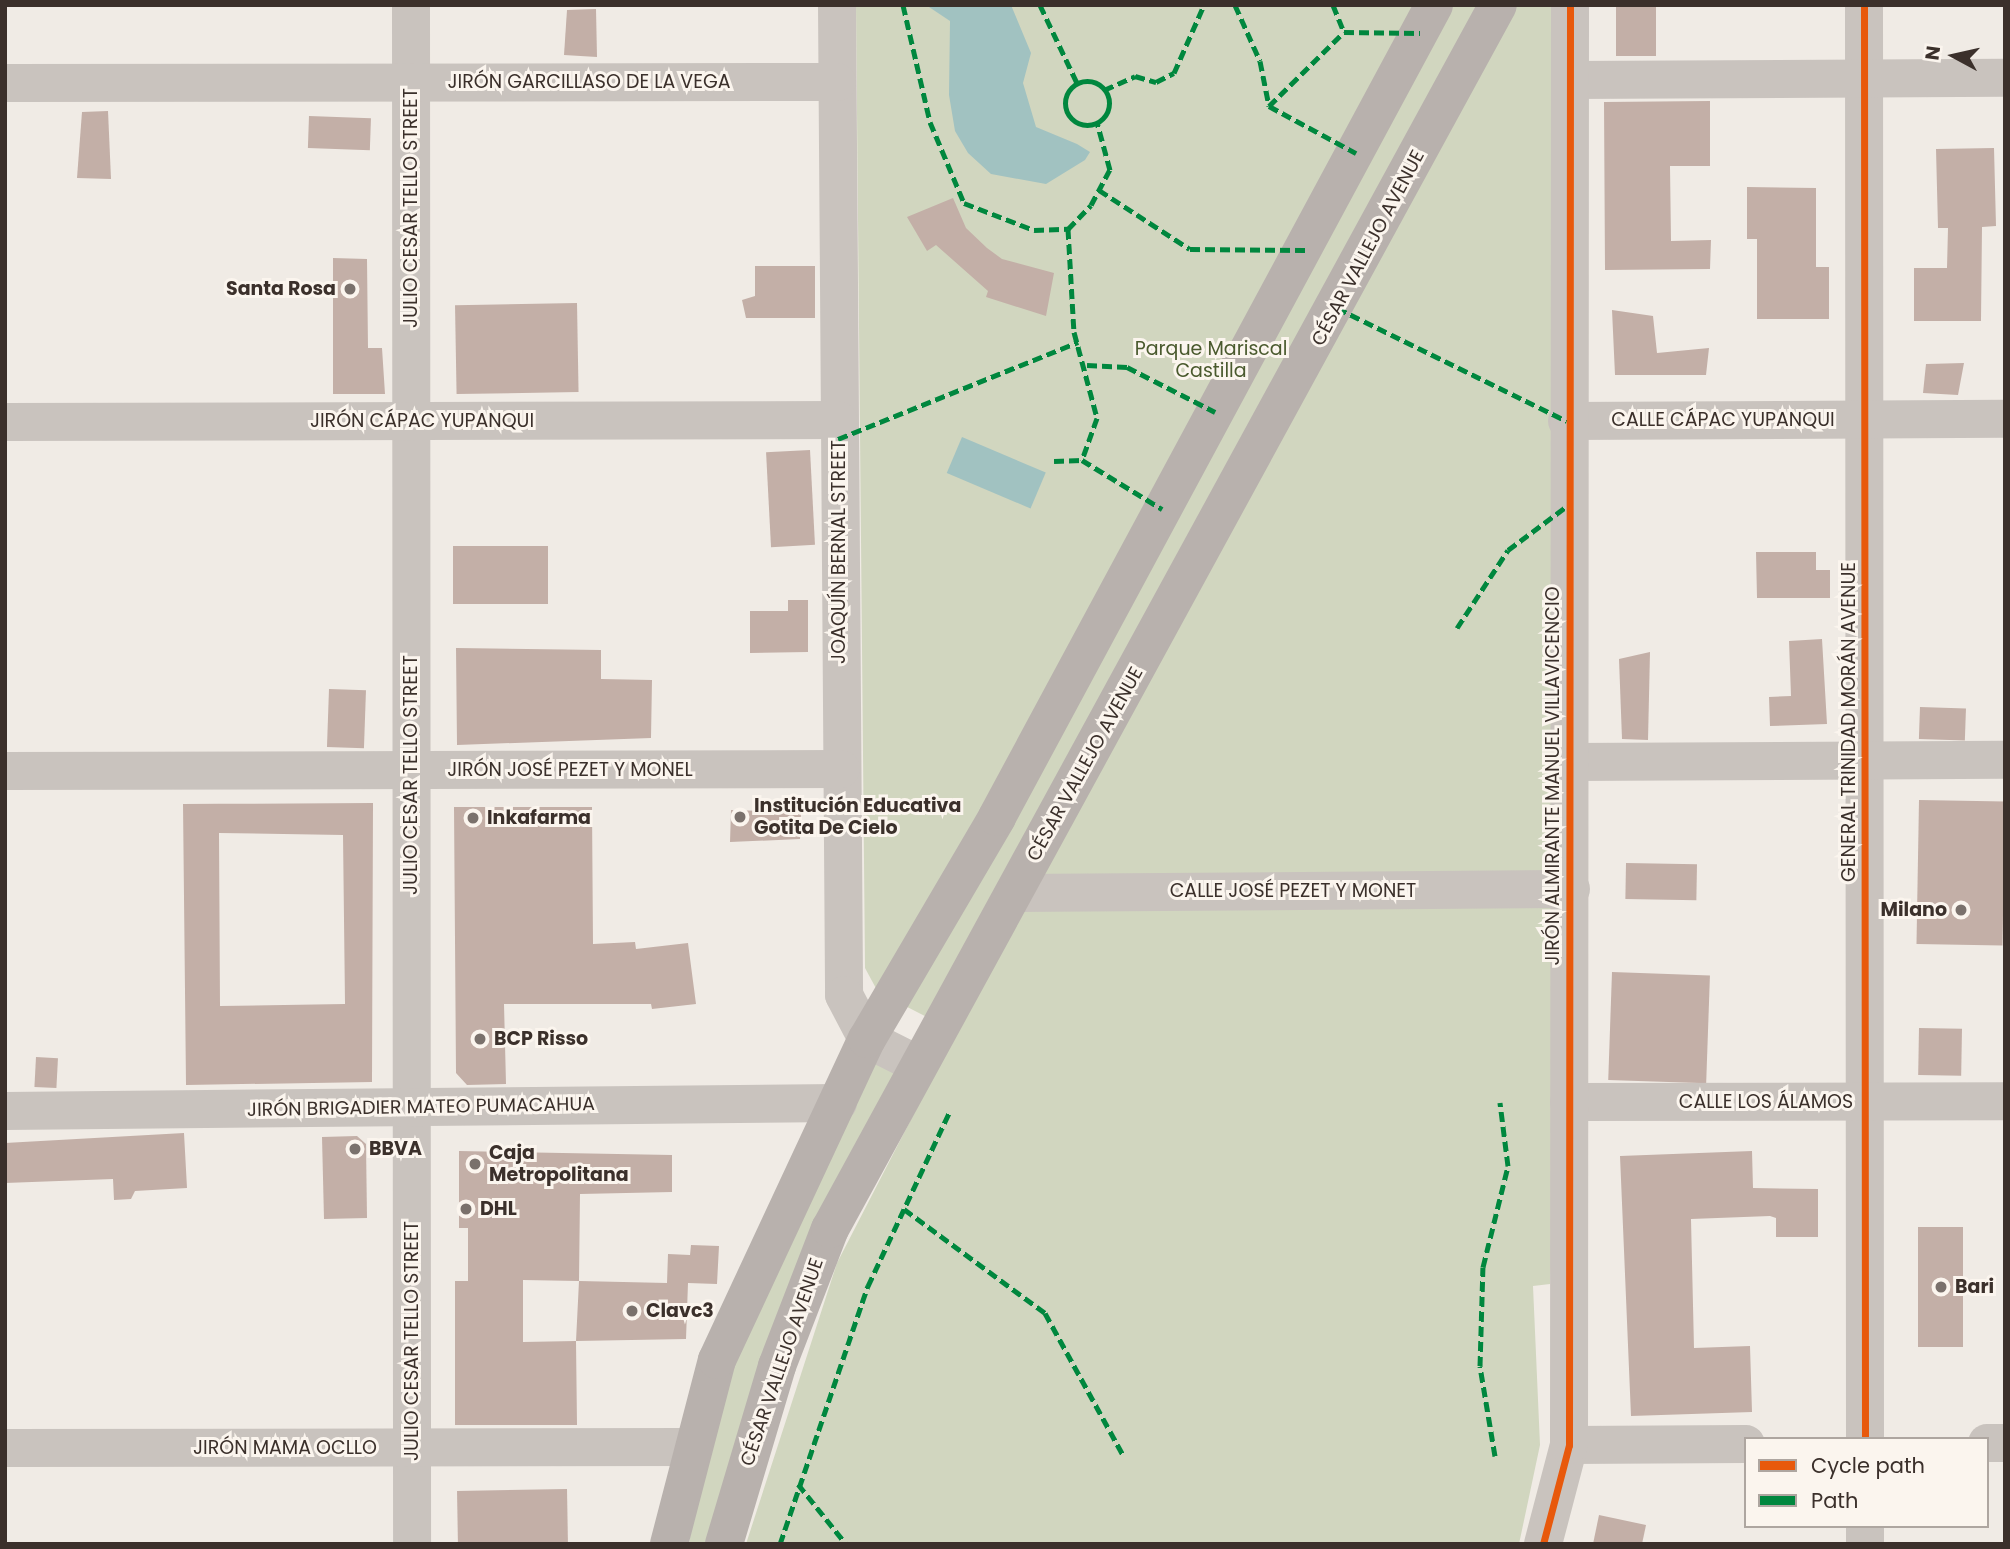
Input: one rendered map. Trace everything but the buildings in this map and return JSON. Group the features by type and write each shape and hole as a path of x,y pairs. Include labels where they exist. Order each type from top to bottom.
{"main road":[{"path":"669,1544 690,1447 717,1360 867,1039 997,817 1259,335 1434,5"},
{"name":"CÉSAR VALLEJO AVENUE","path":"724,1544 799,1301 915,1063 1014,893 1346,291 1498,5"},
{"path":"1297,264 1314,293 1346,291"},
{"path":"1259,335 1292,333 1305,363"}],"street":[{"name":"JULIO CESAR TELLO STREET","path":"411,5 412,1544"},
{"name":"JOAQUÍN BERNAL STREET","path":"837,5 844,995 867,1039"},
{"name":"JIRÓN ALMIRANTE MANUEL VILLAVICENCIO","path":"1543,1544 1569,1445 1571,889 1567,421 1570,5"},
{"name":"GENERAL TRINIDAD MORÁN AVENUE","path":"1864,5 1865,1437"},
{"path":"1571,80 2005,78"},
{"name":"JIRÓN GARCILLASO DE LA VEGA","path":"5,83 837,82"},
{"name":"CALLE CÁPAC YUPANQUI","path":"1567,421 2005,419"},
{"name":"JIRÓN CÁPAC YUPANQUI","path":"5,422 838,420"},
{"path":"1570,762 2005,760"},
{"name":"JIRÓN JOSÉ PEZET Y MONEL","path":"5,771 841,769"},
{"name":"CALLE JOSÉ PEZET Y MONET","path":"1014,893 1571,889"},
{"path":"867,1039 915,1063"},
{"name":"CALLE LOS ÁLAMOS","path":"1569,1102 2005,1101"},
{"name":"JIRÓN BRIGADIER MATEO PUMACAHUA","path":"5,1111 838,1103"},
{"path":"1569,1445 1744,1444"},
{"name":"JIRÓN MAMA OCLLO","path":"5,1448 690,1447"}],"green space":[{"name":"Parque Mariscal Castilla","path":"856,5 1568,5 1561,1098 1550,1284 1533,1286 1540,1445 1519,1544 746,1544 837,1263 956,1032 878,992 865,968"},
{"path":"875,1063 895,1068 894,1076 709,1544 689,1544 701,1460 757,1294"}],"water":[{"path":"926,5 1011,5 1031,53 1023,83 1036,127 1090,152 1085,160 1046,184 991,174 968,153 955,131 949,95 950,21"},
{"path":"962,437 1046,473 1031,508 947,473"}],"marked path":[{"path":"903,5 930,122 964,203 1034,230 1068,229 1091,205 1110,170 1097,122"},
{"path":"1040,5 1077,83"},
{"path":"1104,90 1135,76 1156,82 1174,73 1204,5"},
{"path":"1235,5 1260,61 1269,106 1356,153"},
{"path":"1333,5 1344,32 1420,33"},
{"path":"1269,106 1344,32"},
{"path":"1087,81 1102,88 1109,103 1102,118 1087,125 1072,118 1065,103 1072,88 1087,81"},
{"path":"1099,190 1190,249 1305,250"},
{"path":"1068,229 1074,332 1097,418 1082,460"},
{"path":"1337,308 1567,421"},
{"path":"838,439 1078,342"},
{"path":"1087,365 1127,367 1215,412"},
{"path":"1054,461 1082,460 1162,509"},
{"path":"1457,628 1508,550 1567,506"},
{"path":"1495,1456 1480,1366 1483,1267 1508,1166 1500,1103"},
{"path":"780,1544 868,1286 950,1111"},
{"path":"904,1209 1045,1313 1123,1455"},
{"path":"798,1484 846,1544"}],"cycle path":[{"path":"1543,1544 1569,1445 1570,5"},
{"path":"1864,5 1865,1437"}],"place":[{"name":"Santa Rosa","path":"350,289"},
{"name":"Institución Educativa Gotita De Cielo","path":"740,817"},
{"name":"Inkafarma","path":"473,818"},
{"name":"Milano","path":"1961,910"},
{"name":"BCP Risso","path":"480,1039"},
{"name":"BBVA","path":"355,1149"},
{"name":"Caja Metropolitana","path":"475,1164"},
{"name":"DHL","path":"466,1209"},
{"name":"Bari","path":"1941,1287"},
{"name":"Clavc3","path":"632,1311"}]}
